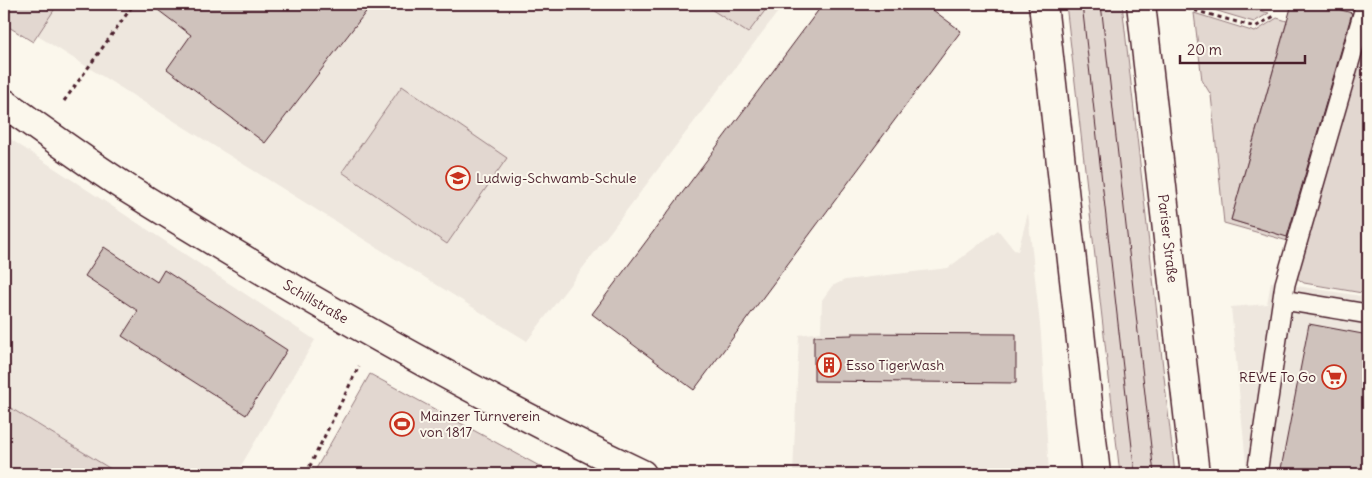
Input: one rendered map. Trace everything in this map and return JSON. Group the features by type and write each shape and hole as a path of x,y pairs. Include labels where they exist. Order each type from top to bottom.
{"main road":[{"path":"1043,4 1096,474"},
{"name":"Pariser Straße","path":"1141,4 1195,474"},
{"name":"Schillstraße","path":"4,103 127,188 375,334 563,437 642,474"}],"lane":[{"path":"1258,474 1285,284 1366,4"},
{"path":"1283,300 1368,314"}],"path":[{"path":"44,131 134,4"},
{"path":"1179,6 1255,26 1276,15"},
{"path":"306,474 375,334"}],"shaded area":[{"name":"Ludwig-Schwamb-Schule","path":"4,4 784,4 527,341 4,15"},
{"path":"4,4 58,4 33,42 4,24"},
{"path":"703,4 770,4 748,33"},
{"path":"1066,4 1122,4 1175,474 1120,474"},
{"path":"1194,4 1235,4 1269,13 1254,22"},
{"path":"1368,8 1368,294 1304,283 1297,278 1295,269"},
{"path":"1194,13 1255,32 1277,18 1287,21 1231,220 1289,237 1288,241 1224,223 1211,95 1202,80"},
{"path":"402,86 507,158 447,244 342,172"},
{"path":"4,135 315,340 236,474 119,474 4,404"},
{"path":"1028,213 1041,334 1049,474 793,474 799,335 821,332 822,300 832,286 845,280 948,268 998,230 1014,250 1018,251"},
{"path":"1271,282 1368,297 1368,474 1247,474 1231,307 1267,304"},
{"name":"Mainzer Turnverein von 1817","path":"370,374 554,474 313,474"},
{"path":"4,404 119,474 4,474"}],"building":[{"path":"150,4 372,4 265,143 167,69 191,35"},
{"path":"823,4 925,4 961,31 694,390 592,314"},
{"path":"1292,4 1320,4 1352,13 1287,237 1231,220"},
{"path":"104,247 157,282 164,270 287,350 246,415 122,336 138,311 85,276"},
{"name":"REWE To Go","path":"1309,324 1368,335 1368,474 1280,474"},
{"path":"852,333 1016,334 1016,383 814,381 814,336 852,335"}],"tram line":[{"path":"1082,4 1135,474"},
{"path":"1101,4 1154,474"}],"place":[{"name":"Ludwig-Schwamb-Schule","path":"458,178"},
{"name":"Esso TigerWash","path":"829,365"},
{"name":"REWE To Go","path":"1334,377"},
{"name":"Mainzer Turnverein von 1817","path":"402,424"}]}
